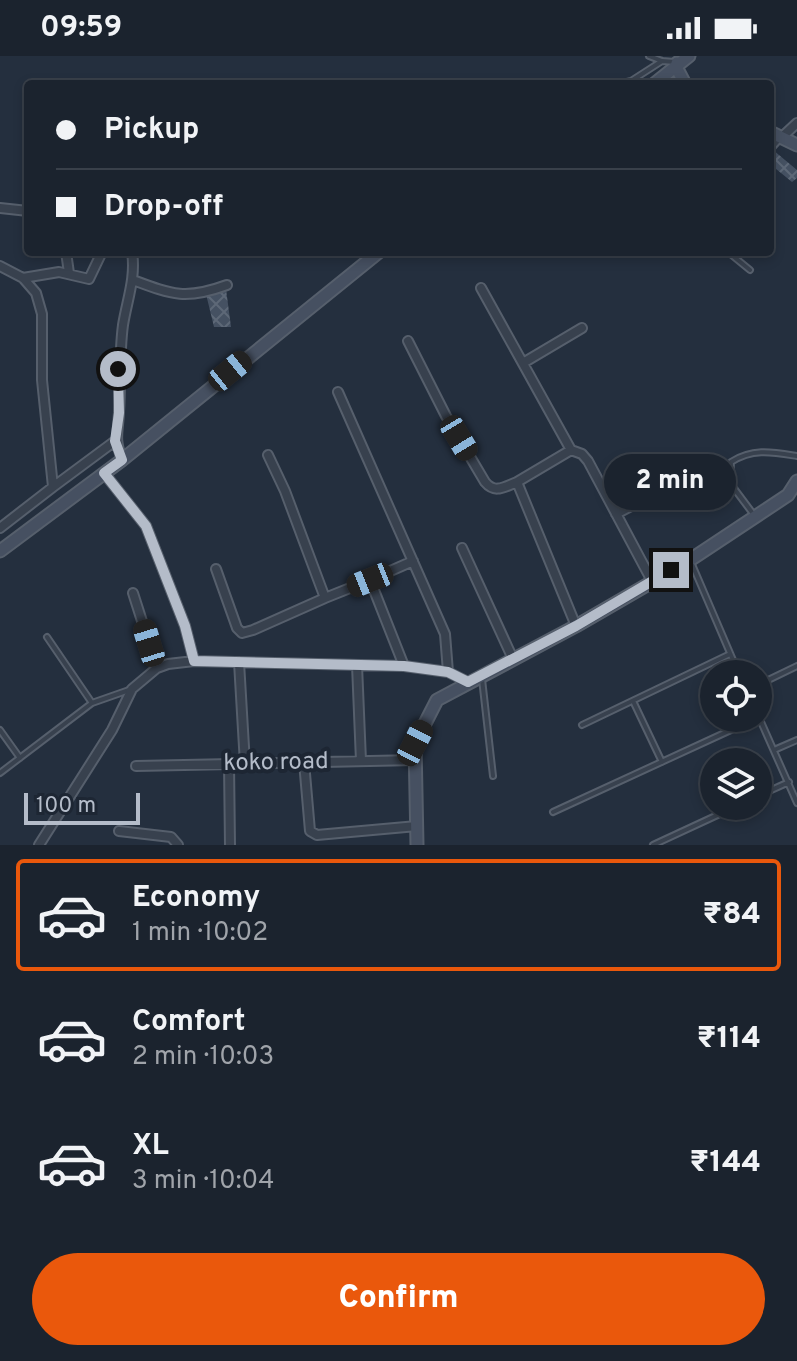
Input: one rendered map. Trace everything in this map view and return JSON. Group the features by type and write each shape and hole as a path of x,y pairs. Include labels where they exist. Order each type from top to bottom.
{"main road":[{"path":"658,80 689,56"},
{"path":"776,135 797,145"},
{"path":"0,551 122,460 374,256"},
{"path":"417,845 415,743 437,700 576,626 690,560 792,494 797,481"}],"street":[{"path":"776,135 797,123"},
{"path":"0,208 24,211"},
{"path":"67,256 69,273"},
{"path":"23,278 59,272 89,279 100,256"},
{"path":"122,460 115,441 119,413 118,369 123,323 133,280 132,256"},
{"path":"0,266 23,278 36,293 42,314 42,380 53,487"},
{"path":"133,280 171,294 206,293 227,285"},
{"path":"481,288 571,450 588,461 652,581"},
{"path":"523,363 582,328"},
{"path":"408,341 446,416 491,489 517,482 571,450"},
{"path":"338,392 445,634 448,672"},
{"path":"0,528 115,441"},
{"path":"268,455 325,598"},
{"path":"104,473 146,526 185,626 194,661"},
{"path":"517,482 576,626"},
{"path":"616,514 675,483"},
{"path":"462,548 513,659"},
{"path":"216,569 237,628 242,633 413,561"},
{"path":"370,580 404,666"},
{"path":"133,593 157,668"},
{"path":"39,845 112,730 132,689 157,668 194,661 404,666 448,672 468,682"},
{"path":"239,662 245,764"},
{"path":"357,665 361,761"},
{"name":"koko road","path":"136,766 416,760"},
{"path":"304,762 310,831 317,835 417,826"},
{"path":"229,764 230,845"},
{"path":"119,831 171,837 178,845"}],"lane":[{"path":"649,56 678,62"},
{"path":"633,80 662,61"},
{"path":"733,256 750,270"},
{"path":"755,517 730,483 731,462 744,454 758,451 797,456"},
{"path":"690,560 733,660"},
{"path":"47,637 92,703"},
{"path":"582,725 730,654"},
{"path":"772,678 797,666"},
{"path":"481,675 493,776"},
{"path":"0,773 92,703 132,689"},
{"path":"633,701 662,762"},
{"path":"0,730 20,758"},
{"path":"553,812 726,732"},
{"path":"765,732 797,803"},
{"path":"774,750 797,740"},
{"path":"772,790 789,782"},
{"path":"653,845 707,820"}],"building":[{"path":"774,151 797,170 797,178 792,182 774,167"},
{"path":"226,289 231,327 214,327 206,294"}],"route":[{"path":"118,369 119,413 115,441 122,460 104,473 146,526 185,626 194,661 404,666 448,672 468,682 576,626 671,570"}]}
